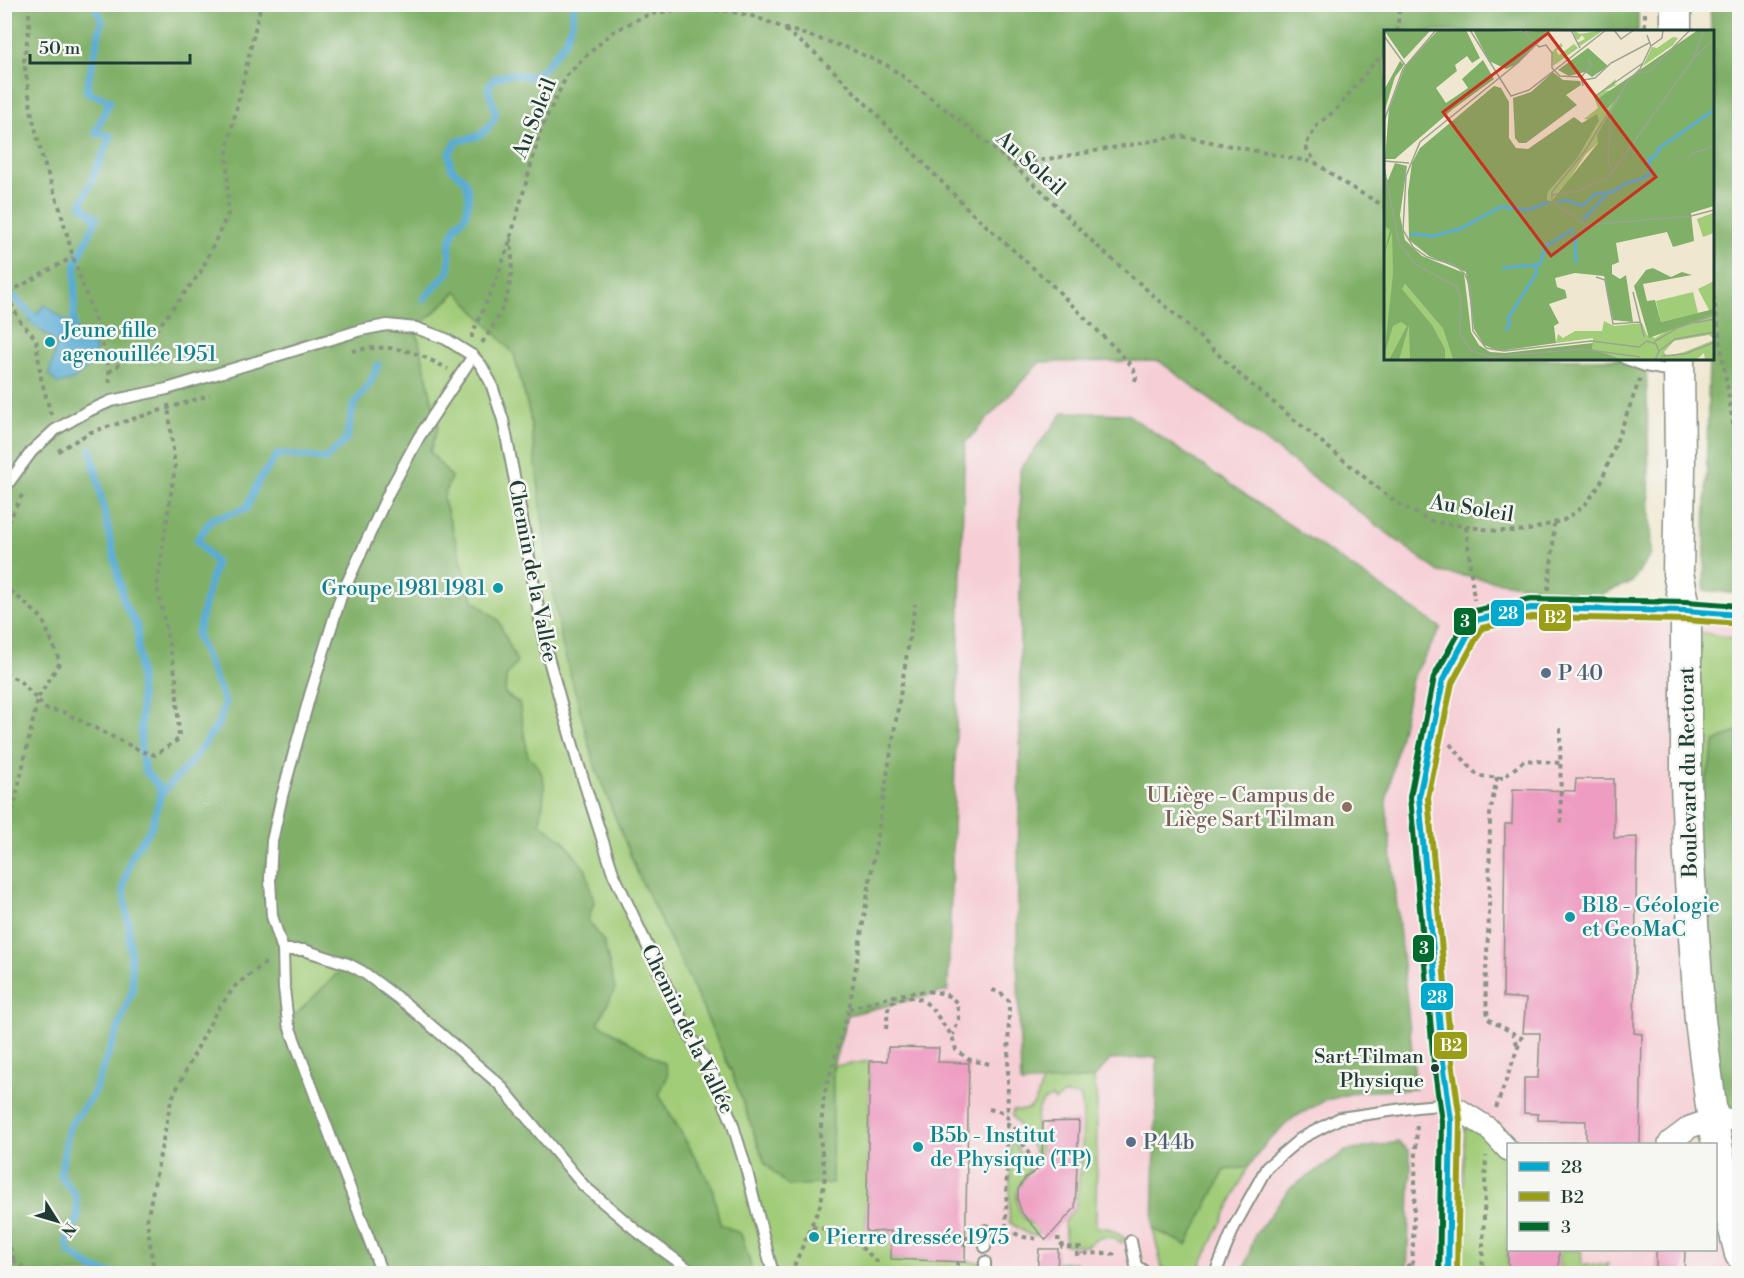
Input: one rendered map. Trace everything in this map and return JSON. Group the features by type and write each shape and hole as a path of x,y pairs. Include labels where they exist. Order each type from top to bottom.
{"main road":[{"path":"1676,4 1676,30"},
{"name":"Boulevard du Rectorat","path":"1679,366 1680,468 1677,573 1686,611 1686,783 1690,881 1700,1020 1726,1120 1726,1202 1740,1254"}],"street":[{"path":"1448,1274 1450,1104 1443,1062 1419,797 1443,680 1476,620 1531,608 1686,611 1740,615"},
{"path":"1450,1104 1488,1128 1507,1148"},
{"path":"1670,1143 1690,1127 1726,1120"}],"lane":[{"name":"Chemin de la Vallée","path":"4,489 32,451 55,430 86,412 111,401 167,389 361,330 387,325 416,328 446,339 473,356 491,383 503,420 545,646 576,760 614,873 689,1034 712,1073 732,1122 773,1274"},
{"path":"382,1274 288,1023 283,950 272,916 270,879 272,841 310,694 341,596 390,490 419,437 473,356"},
{"path":"1629,360 1645,366 1679,366"},
{"path":"283,950 304,950 348,964 363,972 406,1004 499,1084 584,1186 638,1232 695,1274"},
{"path":"1215,1274 1235,1224 1267,1167 1300,1139 1340,1118 1450,1104"},
{"path":"986,1230 986,1247"},
{"path":"1131,1241 1136,1266 1149,1274"},
{"path":"985,1262 985,1274"}],"path":[{"path":"29,4 29,28 24,61 33,115 43,160 101,337 109,372 111,401"},
{"path":"109,372 142,348 200,273 228,214 227,149 261,4"},
{"path":"649,4 656,13"},
{"path":"1397,30 1400,4"},
{"path":"1645,4 1645,30"},
{"name":"Au Soleil","path":"473,356 472,335 497,278 541,129 567,75 613,32 642,17 656,13 694,10 728,11 756,17 781,27 846,46 886,65 968,127 1013,165 1240,375 1380,490 1399,504 1428,520 1497,531 1529,530 1564,520 1584,506 1600,485 1634,392"},
{"path":"781,27 834,70 972,213 1049,282 1120,353 1133,367 1135,381"},
{"path":"1316,164 1305,146 1318,124 1336,110 1384,54"},
{"path":"1013,165 1181,136 1316,164 1384,206"},
{"path":"473,356 492,330 508,297 512,270 511,236"},
{"path":"55,430 41,378 36,339 20,321 5,294 73,257"},
{"path":"1714,294 1735,437 1735,484 1740,493"},
{"path":"342,354 369,348 399,348 422,356 460,375"},
{"path":"4,674 19,680 46,709 63,712 141,751 155,755 179,739 176,677 157,586 175,468 167,389"},
{"path":"54,455 91,432 211,394"},
{"path":"4,531 26,488"},
{"path":"1546,608 1554,524"},
{"path":"1466,526 1476,620"},
{"path":"4,585 42,618 60,662 38,698 12,815 4,836"},
{"path":"790,1274 821,1203 825,1176 820,1137 824,1095 849,1009 915,604"},
{"path":"1560,728 1561,825"},
{"path":"1448,737 1450,745 1478,776 1503,778 1525,760 1560,762"},
{"path":"1497,777 1490,814 1489,917 1485,989 1488,1019 1513,1033 1518,1047"},
{"path":"154,1274 147,1220 171,1100 216,1012 236,985 283,950"},
{"path":"992,990 1000,992 1009,1001 1006,1230"},
{"path":"849,1009 894,996 930,991 946,994 957,1003 959,1018 953,1036"},
{"path":"886,1029 888,1009 891,1003 909,997 923,1000 930,1005 953,1036 956,1050 970,1060 990,1064"},
{"path":"1482,1274 1486,1135 1523,1033"},
{"path":"1412,1274 1417,1107"},
{"path":"989,1109 1007,1113"},
{"path":"1006,1123 1012,1126 1038,1170"},
{"path":"812,1227 822,1227 851,1240 877,1262 880,1274"},
{"path":"4,1230 15,1261"},
{"path":"986,1230 1006,1230 1024,1237 1039,1239"},
{"path":"964,1246 968,1238"},
{"path":"1056,1239 1061,1239 1062,1247 1080,1248 1082,1254"},
{"path":"1075,1254 1110,1253 1136,1266"},
{"path":"4,1259 15,1261 34,1274"},
{"path":"954,1274 958,1262"},
{"path":"1390,1274 1413,1263"},
{"path":"1322,1274 1332,1271 1350,1274"}],"shaded area":[{"name":"ULiège - Campus de Liège Sart Tilman","path":"1159,361 1439,572 1739,623 1739,1273 839,1274 833,1066 848,1015 948,991 965,443 1040,362"}],"green space":[{"path":"5,5 1638,5 1638,30 1384,30 1384,360 1646,360 1651,554 1632,582 1594,597 1439,572 1159,361 1040,362 965,443 948,991 848,1015 833,1066 832,1183 788,1186 765,1163 732,1073 638,874 596,769 562,644 547,555 530,416 514,354 457,291 416,329 438,427 430,452 451,477 443,498 473,600 498,620 517,662 506,677 505,694 519,703 528,757 536,764 543,778 544,795 540,823 563,840 586,870 594,902 588,920 604,942 615,989 598,1023 665,1064 668,1075 659,1095 712,1187 720,1224 741,1234 753,1273 5,1274","holes":["283,950 347,964 288,1022"]},
{"path":"1710,5 1739,5 1739,594 1704,590 1709,360 1714,360 1715,98 1714,30 1711,30"},
{"path":"458,291 514,354 530,416 547,555 596,769 638,874 732,1073 765,1163 832,1183 833,1066 870,1061 866,1231 891,1231 891,1259 982,1262 982,1273 753,1273 741,1234 720,1224 712,1186 659,1094 668,1075 665,1064 598,1024 604,942 588,920 594,902 563,840 540,823 544,796 543,779 536,764 528,757 519,703 505,694 506,677 498,620 473,600 443,498 451,477 430,452 438,426 416,329"},
{"path":"1064,412 1127,414 1441,628 1412,679 1386,802 1416,1089 1356,1092 1324,1101 1293,1118 1268,1141 1248,1167 1225,1170 1187,1245 1153,1229 1157,1057 1110,1060 1094,1078 1021,1084 1017,942 1020,469"},
{"path":"1698,632 1739,639 1740,730 1715,742 1688,860"},
{"path":"1739,730 1739,1176 1734,1152 1713,1122 1688,860 1715,742"},
{"path":"283,950 348,964 288,1023"},
{"path":"1094,1078 1097,1105 1096,1227 1107,1228 1124,1237 1122,1243 1109,1237 1099,1238 1086,1246 1066,1245 1064,1222 1075,1208 1081,1161 1083,1117 1080,1096 1065,1094 1055,1101 1052,1097 1042,1103 1037,1114 1036,1128 1036,1140 1041,1140 1040,1155 1037,1155 1012,1115 1013,1110 1026,1110 1034,1104 1042,1082"},
{"path":"1465,1126 1486,1135 1507,1157 1508,1273 1460,1274"},
{"path":"1011,1137 1030,1171 1017,1194 1019,1210 1030,1223 1039,1227 1038,1235 1029,1235 1009,1222"},
{"path":"1398,1142 1409,1151 1411,1165 1407,1273 1243,1273 1255,1235 1290,1188 1346,1151"},
{"path":"1248,1167 1198,1271 1184,1273 1162,1268 1153,1229 1187,1244 1225,1170"},
{"path":"1559,1251 1581,1251 1582,1265 1608,1264 1604,1273 1559,1274"},
{"path":"1075,1262 1091,1273 1057,1274 1057,1263"}],"water":[{"path":"45,305 73,326 95,347 96,361 73,380 58,384 49,375 57,343 29,321"}],"building":[{"name":"B18 - Géologie et GeoMaC","path":"1576,779 1614,779 1614,838 1637,837 1634,1033 1642,1034 1640,1143 1586,1143 1586,1121 1538,1120 1538,1114 1524,1113 1524,1078 1538,1078 1540,1033 1523,1033 1526,999 1503,997 1505,824 1512,824 1513,789 1575,791"},
{"name":"B5b - Institut de Physique (TP)","path":"888,1047 939,1048 938,1062 969,1063 965,1262 891,1259 891,1231 866,1232 870,1061 887,1061"},
{"path":"1079,1121 1075,1208 1046,1240 1022,1213 1018,1201 1018,1189 1026,1177 1042,1167 1043,1122"},
{"path":"1039,1249 1058,1249 1057,1274 1037,1274"},
{"path":"1508,1251 1559,1251 1559,1274 1508,1274"},
{"path":"1656,1251 1685,1251 1684,1274 1656,1274"}],"waterway":[{"path":"73,333 76,263 97,218 81,205 111,136 95,133 110,101 86,91 102,20 94,4"},
{"path":"424,299 449,271 450,242 456,226 466,215 469,195 465,180 451,168 449,154 457,141 481,134 492,122 496,115 488,87 495,78 511,74 531,77 542,70 565,42 572,23 574,4"},
{"path":"4,287 39,321"},
{"path":"114,1274 94,1269 69,1252 67,1235 78,1220 76,1196 60,1175 69,1127 93,1095 133,989 123,886 132,855 151,828 161,794 192,761 219,723 225,702 197,636 216,563 197,540 212,519 246,509 258,482 278,454 325,459 346,440 354,404 370,383 378,365"},
{"path":"91,449 124,603 137,626 141,751 145,771 158,786 161,794"}],"transit line":[{"name":"3","path":"1439,1274 1442,1122 1434,1063 1410,797 1434,677 1468,616 1474,611 1531,599 1686,602 1740,606"},
{"name":"28","path":"1448,1274 1451,1121 1443,1062 1419,797 1443,680 1476,620 1531,608 1686,611 1740,615"},
{"name":"B2","path":"1457,1274 1460,1120 1452,1061 1428,798 1452,683 1482,628 1532,617 1686,620 1739,624"}],"place":[{"name":"Jeune fille agenouillée 1951","path":"50,342"},
{"name":"Groupe 1981 1981","path":"498,588"},
{"name":"P 40","path":"1546,673"},
{"name":"ULiège - Campus de Liège Sart Tilman","path":"1347,807"},
{"name":"B18 - Géologie et GeoMaC","path":"1570,917"},
{"name":"Sart-Tilman Physique","path":"1435,1068"},
{"name":"P44b","path":"1131,1142"},
{"name":"B5b - Institut de Physique (TP)","path":"918,1147"},
{"name":"Pierre dressée 1975","path":"814,1237"}]}
